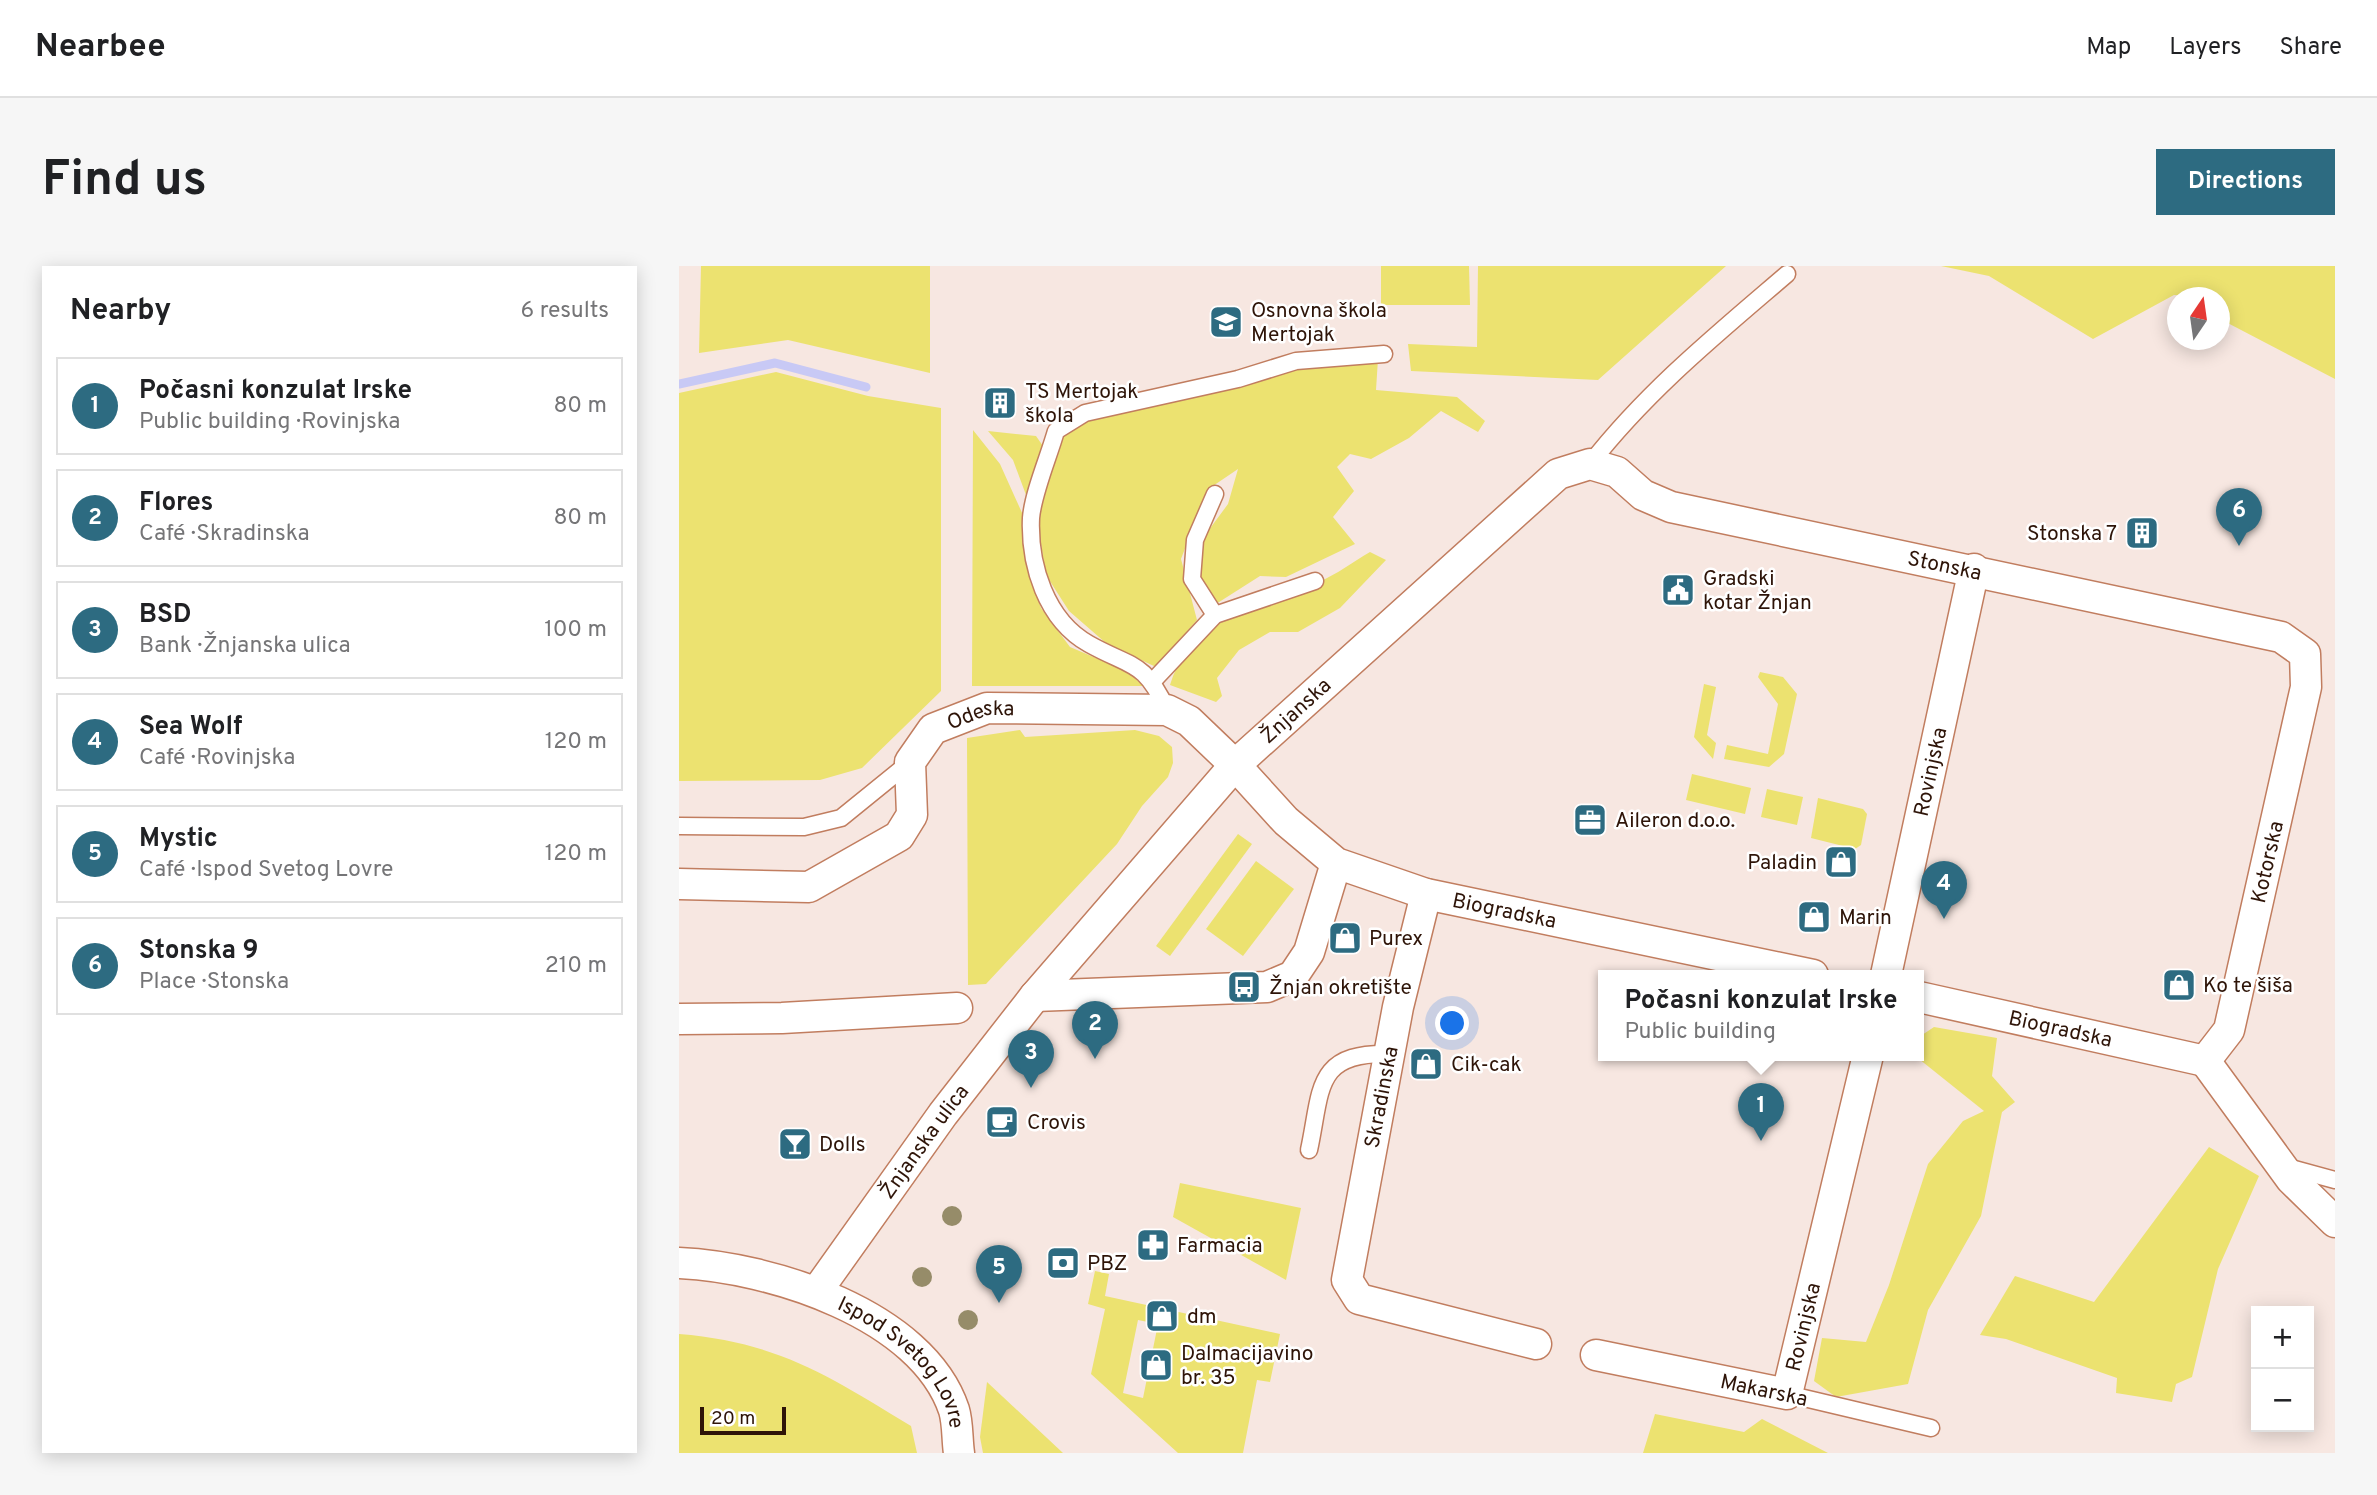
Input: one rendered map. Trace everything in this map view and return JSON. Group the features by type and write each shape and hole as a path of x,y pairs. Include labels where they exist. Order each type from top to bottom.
{"street":[{"name":"Stonska","path":"1590,464 1617,472 1643,495 1671,507 1974,569 2281,637 2305,654"},
{"name":"Žnjanska","path":"1035,996 1235,765 1558,474 1590,464"},
{"name":"Rovinjska","path":"1887,970 1974,569"},
{"name":"Kotorska","path":"2204,1060 2229,1030 2307,687 2305,654"},
{"name":"Odeska","path":"910,762 933,729 987,708 1167,710"},
{"path":"1167,710 1189,721 1235,765"},
{"path":"679,884 809,887 898,836 912,815 910,762"},
{"name":"Biogradska","path":"1235,765 1286,821 1336,863 1426,894 1789,970"},
{"path":"1035,996 1267,987 1293,976 1309,952 1336,863"},
{"name":"Skradinska","path":"1426,894 1389,1054 1347,1280 1359,1299 1536,1344"},
{"name":"Žnjanska ulica","path":"817,1291 943,1114 1035,996"},
{"name":"Biogradska","path":"1924,998 2204,1060"},
{"path":"679,1019 782,1018 957,1008"},
{"path":"2204,1060 2282,1166 2335,1222"},
{"name":"Rovinjska","path":"1787,1394 1867,1061"},
{"name":"Ispod Svetog Lovre","path":"679,1263 727,1268 817,1291 898,1339 927,1364 954,1411 959,1453"},
{"name":"Makarska","path":"1596,1355 1787,1394"}],"lane":[{"path":"1590,464 1623,422 1667,378 1787,274"},
{"path":"1167,710 1153,681 1132,663 1086,643 1051,608 1037,575 1031,517 1056,431 1085,413 1238,379 1296,361 1384,354"},
{"path":"1215,494 1195,540 1192,579 1215,615"},
{"path":"1153,681 1215,615 1315,581"},
{"path":"679,826 804,827 841,818 910,762"},
{"path":"1309,1150 1326,1072 1340,1061 1363,1053 1389,1054"},
{"path":"2282,1166 2335,1180"},
{"name":"Makarska","path":"1787,1394 1931,1428"}],"shaded area":[{"path":"701,266 930,266 930,373 788,340 699,353"},
{"path":"1381,266 1469,266 1470,305 1381,305"},
{"path":"1478,266 1726,266 1598,380 1411,371 1408,344 1477,347"},
{"path":"1941,266 2335,266 2335,379 2230,324 2230,287 2167,287 2167,299 2093,339 1989,276"},
{"path":"1378,359 1376,390 1457,397 1485,421 1478,432 1441,411 1409,438 1371,459 1350,454 1337,467 1354,491 1333,517 1355,544 1286,577 1260,576 1216,604 1197,575 1200,542 1228,504 1238,469 1207,490 1181,559 1197,620 1156,667 1107,644 1069,611 1046,575 1037,519 1061,434 1088,417 1294,367"},
{"path":"776,372 868,396 941,408 941,691 862,768 820,780 679,781 679,393"},
{"path":"973,430 1000,464 1023,515 1028,571 1041,608 1070,647 1129,672 1143,686 972,686"},
{"path":"988,431 1036,436 1043,446 1029,503 1013,460"},
{"path":"1370,552 1386,560 1340,608 1298,632 1270,632 1239,650 1217,678 1222,696 1216,702 1170,685 1180,662 1194,643 1211,629 1231,617 1326,579"},
{"path":"1760,672 1783,677 1797,694 1784,754 1769,767 1724,759 1727,745 1768,754 1778,704 1758,677"},
{"path":"1704,684 1716,687 1707,735 1716,743 1713,759 1694,737"},
{"path":"1020,730 1025,737 1135,730 1159,736 1172,747 1173,763 1168,777 1142,806 1117,844 986,984 968,985 967,738"},
{"path":"1692,774 1751,788 1745,814 1686,800"},
{"path":"1767,789 1803,797 1797,825 1761,817"},
{"path":"1818,798 1863,809 1867,814 1861,845 1855,849 1811,838"},
{"path":"1238,834 1252,844 1170,956 1156,946"},
{"path":"1256,861 1294,889 1243,956 1206,929"},
{"path":"1934,1027 1997,1038 1992,1076 2015,1102 2002,1112 1981,1216 1928,1310 1908,1384 1836,1397 1814,1381 1822,1338 1866,1342 1889,1285 1928,1164 1963,1121 1984,1111 1922,1061 1924,1061 1924,1034"},
{"path":"2209,1147 2259,1176 2218,1269 2192,1377 2176,1384 2172,1402 2116,1393 2117,1378 2006,1339 1980,1335 2015,1276 2094,1302"},
{"path":"1180,1183 1301,1208 1286,1280 1173,1217"},
{"path":"1095,1271 1109,1274 1105,1296 1280,1334 1270,1382 1257,1380 1243,1453 1178,1453 1091,1374 1105,1309 1088,1304","holes":["1138,1320 1158,1324 1143,1398 1123,1393"]},
{"path":"679,1334 714,1338 774,1353 828,1377 911,1426 917,1453 679,1453"},
{"path":"987,1382 1063,1453 983,1453 980,1437"},
{"path":"1655,1414 1744,1432 1762,1419 1828,1453 1643,1453"}],"waterway":[{"path":"679,384 775,363 866,387"}],"place":[{"name":"Osnovna škola Mertojak","path":"1226,322"},
{"name":"TS Mertojak škola","path":"1000,403"},
{"name":"Stonska 7","path":"2142,533"},
{"name":"Stonska 9","path":"2239,546"},
{"name":"Gradski kotar Žnjan","path":"1678,590"},
{"name":"Aileron d.o.o.","path":"1590,820"},
{"name":"Paladin","path":"1841,862"},
{"name":"Marin","path":"1814,917"},
{"name":"Sea Wolf","path":"1944,919"},
{"name":"Purex","path":"1345,938"},
{"name":"Ko te šiša","path":"2179,985"},
{"name":"Žnjan okretište","path":"1244,987"},
{"name":"Flores","path":"1095,1059"},
{"name":"Cik-cak","path":"1426,1064"},
{"name":"BSD","path":"1031,1088"},
{"name":"Crovis","path":"1002,1122"},
{"name":"Počasni konzulat Irske","path":"1761,1141"},
{"name":"Dolls","path":"795,1144"},
{"name":"Farmacia","path":"1153,1245"},
{"name":"PBZ","path":"1063,1263"},
{"name":"Mystic","path":"999,1303"},
{"name":"dm","path":"1162,1316"},
{"name":"Dalmacijavino br. 35","path":"1156,1365"}]}
